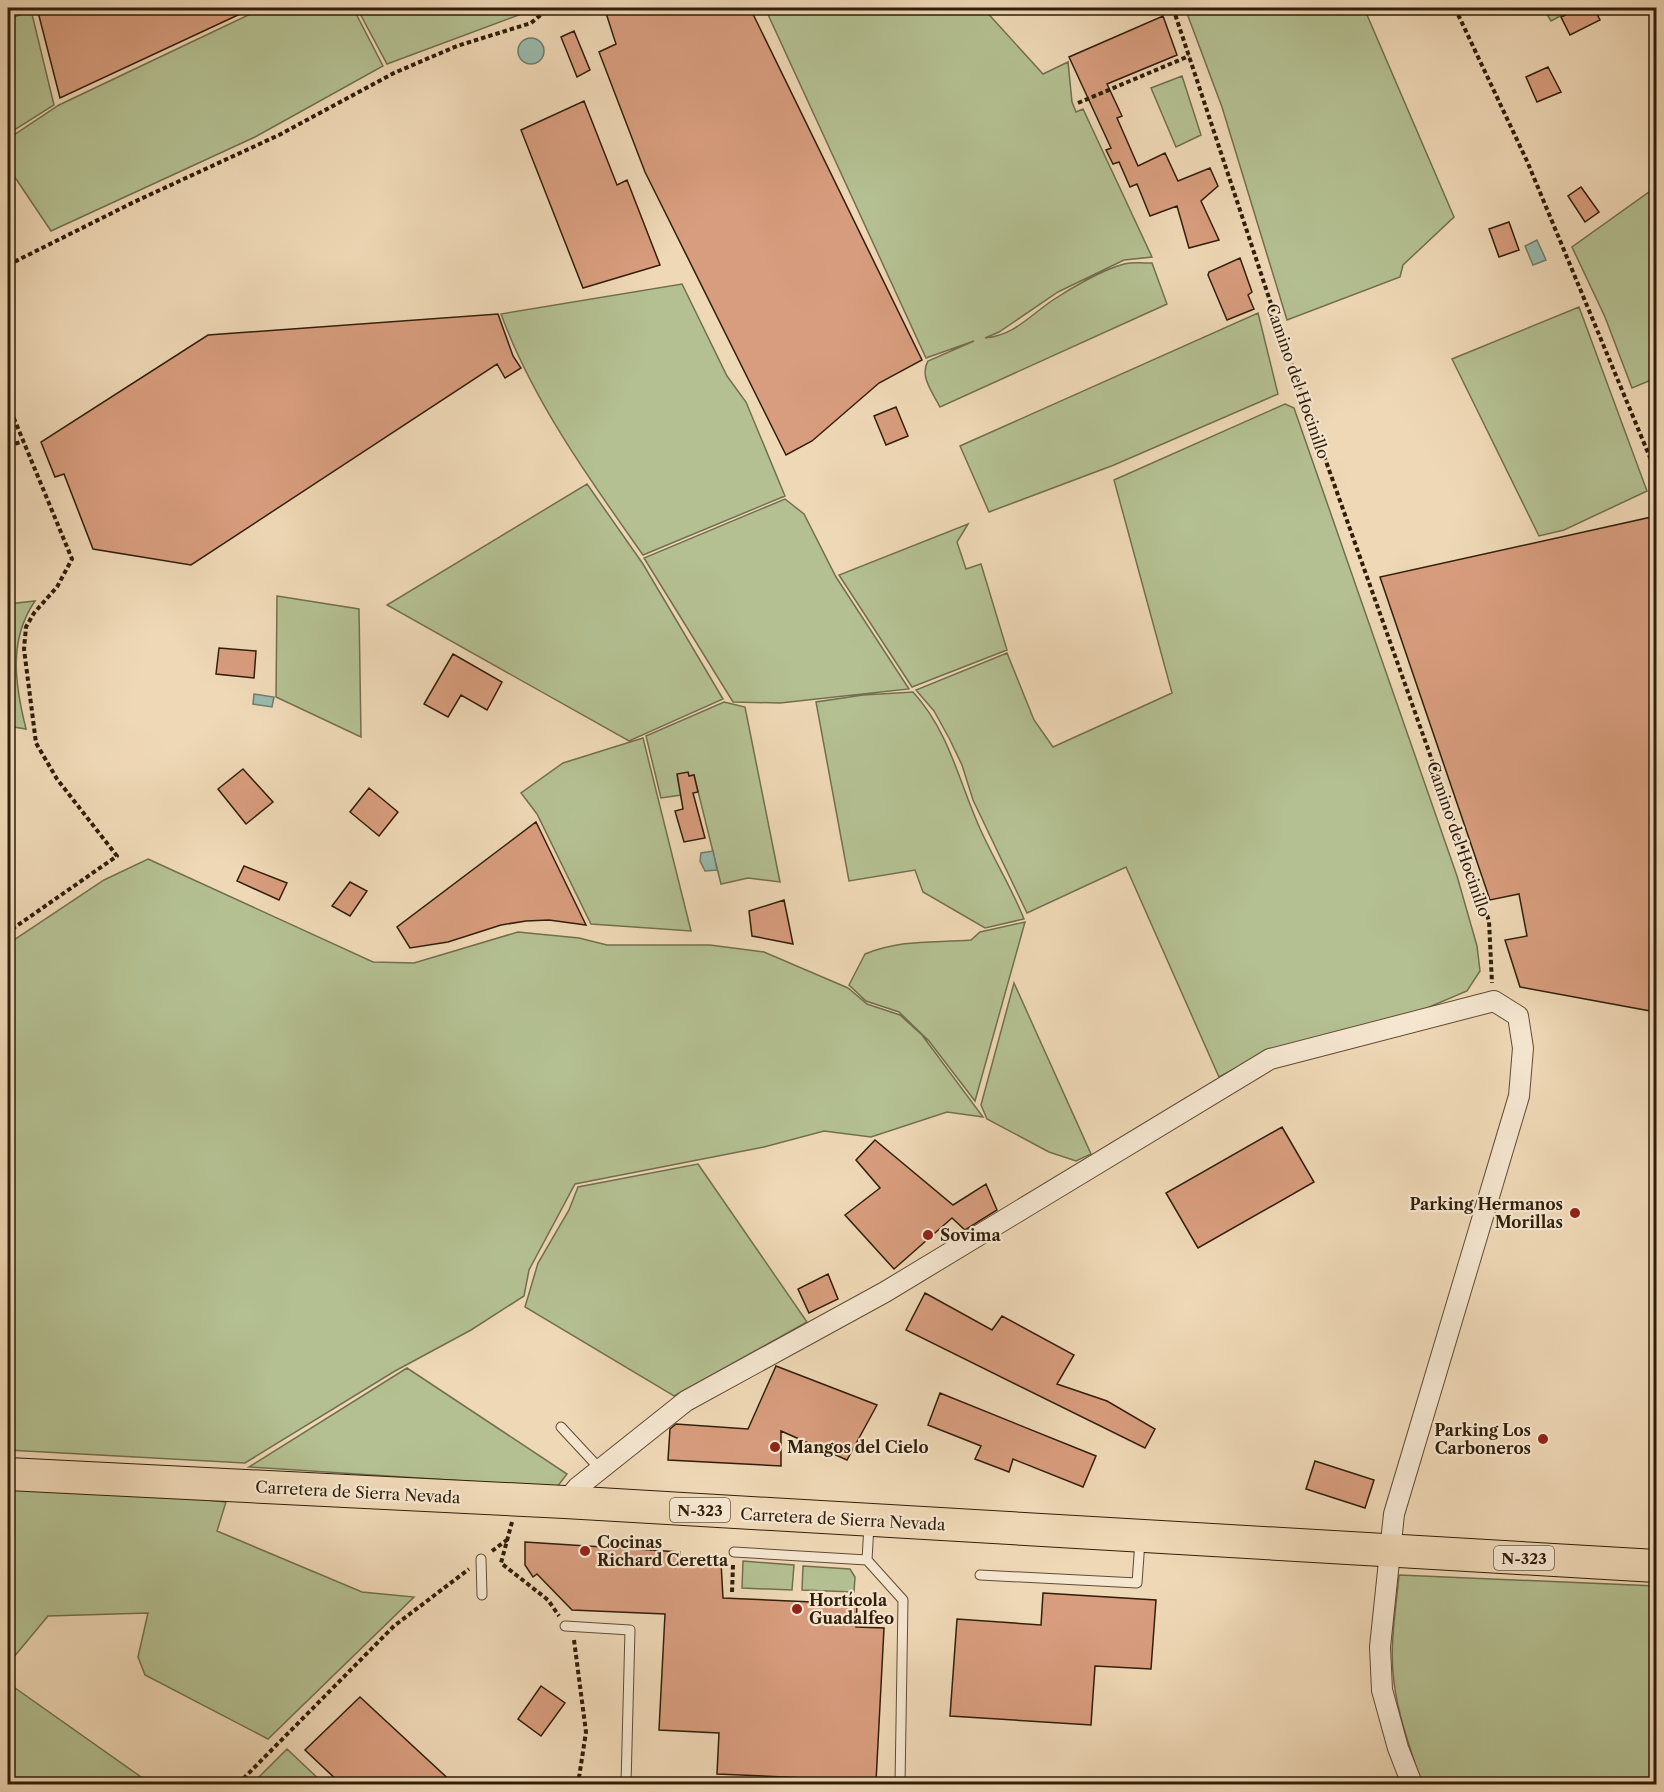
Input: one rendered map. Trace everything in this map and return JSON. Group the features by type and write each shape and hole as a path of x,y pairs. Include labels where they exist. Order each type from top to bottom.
{"highway":[{"name":"Carretera de Sierra Nevada","path":"8,1474 564,1502 1391,1550"},
{"name":"N-323","path":"1391,1550 1656,1566"}],"street":[{"path":"564,1502 600,1469 686,1401 885,1292 1270,1059 1494,1001 1518,1016 1523,1048 1519,1096 1394,1514 1380,1647 1382,1690 1398,1748 1412,1785"}],"lane":[{"path":"561,1427 600,1469"},
{"path":"867,1560 869,1520"},
{"path":"980,1575 1137,1583 1140,1536"},
{"path":"734,1552 867,1560 903,1600 900,1785"},
{"path":"481,1559 482,1595"},
{"path":"565,1626 630,1630 626,1785"}],"path":[{"path":"8,265 134,202 279,135 394,73 457,46 531,23 549,8"},
{"name":"Camino del Hocinillo","path":"1173,8 1283,340 1489,921 1494,1001"},
{"path":"1455,8 1527,161 1656,472"},
{"path":"1078,103 1189,56"},
{"path":"8,404 72,559 57,587 34,613 26,627 24,650 36,742 57,779 117,856 8,932"},
{"path":"8,446 24,441"},
{"path":"518,1500 501,1563 548,1600 575,1641 586,1732 578,1785"},
{"path":"238,1785 394,1626 508,1539"},
{"path":"732,1592 734,1552"}],"green space":[{"path":"263,8 353,8 383,66 255,137 51,231 8,167 8,139 59,105"},
{"path":"357,8 530,8 524,13 387,64"},
{"path":"765,8 983,8 1043,74 1068,62 1072,102 1076,112 1083,109 1152,257 1124,260 1058,292 999,332 985,338 1013,329 1078,285 1106,270 1127,263 1152,263 1167,304 940,407 926,378 928,361 974,341 926,358"},
{"path":"1185,8 1364,8 1454,217 1403,265 1400,277 1287,320 1222,107"},
{"path":"1543,8 1575,8 1551,21"},
{"path":"31,10 54,105 8,134 8,20"},
{"path":"1182,76 1201,135 1176,147 1151,88"},
{"path":"1656,187 1656,378 1632,388 1605,317 1572,247"},
{"path":"682,284 727,376 746,402 785,496 643,555 583,469 546,409 529,378 501,314"},
{"path":"1579,307 1647,491 1564,530 1539,536 1452,359"},
{"path":"1258,313 1278,394 1114,465 989,512 960,446"},
{"path":"1285,404 1294,408 1457,876 1477,946 1480,971 1467,991 1408,1016 1274,1048 1219,1077 1126,867 1027,913 973,800 962,765 949,738 934,711 916,690 1007,653 1034,720 1053,747 1172,693 1114,480"},
{"path":"587,484 643,564 723,699 629,741 387,605"},
{"path":"785,499 804,514 836,577 909,689 780,703 733,702 644,558"},
{"path":"968,524 957,542 966,569 981,564 1007,650 912,687 839,575"},
{"path":"277,596 359,609 361,737 276,697"},
{"path":"35,601 26,616 17,647 17,679 26,729 8,726 8,604"},
{"path":"913,692 944,738 978,824 1024,919 985,928 923,892 915,870 849,881 816,702 863,695"},
{"path":"724,702 745,707 780,882 748,878 721,884 694,775 678,778 681,795 661,798 646,736"},
{"path":"643,738 691,931 591,924 537,814 521,793 563,763"},
{"path":"148,859 373,962 414,963 518,932 579,938 607,945 710,945 764,952 848,988 867,1004 900,1015 922,1035 983,1117 947,1112 871,1137 824,1131 764,1147 575,1184 529,1270 524,1296 471,1330 395,1371 245,1463 8,1450 8,944 104,880"},
{"path":"1025,922 975,1101 929,1041 899,1012 866,1001 849,985 865,954 892,946 918,942 971,940 980,932"},
{"path":"1014,983 1091,1154 1076,1161 1049,1152 987,1119 981,1105"},
{"path":"698,1164 807,1322 674,1396 525,1307 538,1263 569,1210 578,1187"},
{"path":"407,1368 567,1474 557,1487 249,1467"},
{"path":"8,1486 132,1492 226,1502 217,1531 362,1592 414,1597 268,1739 145,1675 138,1657 148,1613 48,1616 8,1664"},
{"path":"743,1561 794,1565 792,1590 742,1588"},
{"path":"803,1566 850,1569 855,1577 854,1592 802,1590"},
{"path":"1399,1575 1656,1586 1656,1784 1422,1784 1402,1721 1394,1682 1393,1642"},
{"path":"8,1683 151,1784 8,1784"},
{"path":"287,1749 324,1784 252,1784"}],"shaded area":[{"path":"531,38 540,42 544,51 540,60 531,64 522,60 518,51 522,42"},
{"path":"1537,240 1546,260 1533,265 1525,246"},
{"path":"254,694 274,697 272,707 253,704"},
{"path":"713,851 717,870 705,871 700,861 701,853"}],"building":[{"path":"37,8 253,8 60,98"},
{"path":"627,8 750,8 922,360 879,383 812,441 786,455 645,172 599,52 616,44 606,13"},
{"path":"1581,8 1594,8 1600,20 1570,35 1561,17"},
{"path":"1163,16 1177,55 1107,84 1122,116 1117,118 1138,166 1165,153 1178,181 1210,168 1218,186 1201,201 1219,240 1189,248 1177,206 1150,216 1137,184 1130,187 1119,162 1113,164 1106,150 1111,148 1069,57"},
{"path":"574,31 590,70 577,77 561,37"},
{"path":"1548,67 1561,92 1537,102 1526,77"},
{"path":"584,101 617,185 627,180 660,265 583,288 521,130"},
{"path":"1581,187 1599,212 1585,222 1568,196"},
{"path":"1509,222 1519,250 1499,257 1489,229"},
{"path":"1240,258 1252,292 1248,295 1254,309 1227,320 1208,275 1209,272"},
{"path":"498,314 513,356 521,368 505,378 497,364 191,565 93,549 64,474 55,477 41,442 208,335"},
{"path":"896,407 908,436 886,445 874,416"},
{"path":"1656,516 1656,1012 1520,987 1505,940 1527,936 1519,894 1490,900 1380,577"},
{"path":"219,648 256,651 254,678 216,674"},
{"path":"453,654 502,682 487,710 461,695 448,717 424,704"},
{"path":"243,769 273,802 246,824 218,789"},
{"path":"688,772 689,776 694,775 698,792 693,793 705,838 684,842 675,811 683,809 677,774"},
{"path":"369,788 398,812 379,836 350,812"},
{"path":"536,822 586,925 549,920 526,921 501,925 448,942 410,948 397,927"},
{"path":"244,866 287,883 279,900 237,881"},
{"path":"350,882 367,891 350,916 332,906"},
{"path":"784,900 793,944 752,936 749,911"},
{"path":"1282,1127 1314,1182 1198,1248 1166,1193"},
{"path":"875,1140 953,1205 986,1184 997,1210 965,1230 952,1218 894,1269 845,1215 880,1188 856,1160"},
{"path":"828,1274 838,1299 809,1313 798,1289"},
{"path":"925,1293 992,1330 1002,1316 1074,1355 1057,1384 1107,1401 1155,1429 1145,1448 906,1330"},
{"path":"776,1366 877,1405 847,1460 781,1431 781,1466 668,1460 670,1429 676,1424 748,1429"},
{"path":"940,1393 1096,1456 1083,1487 1013,1459 1009,1472 975,1459 981,1446 928,1425"},
{"path":"1315,1461 1374,1480 1365,1508 1306,1489"},
{"path":"525,1542 680,1552 681,1564 721,1562 723,1598 857,1604 856,1627 884,1628 876,1782 828,1785 828,1779 717,1774 719,1733 659,1730 665,1614 572,1610 537,1574 533,1577 525,1565"},
{"path":"1043,1593 1156,1600 1151,1669 1095,1666 1091,1725 950,1716 957,1619 1041,1625"},
{"path":"541,1686 565,1703 541,1736 518,1719"},
{"path":"360,1697 455,1785 342,1785 305,1750"}],"place":[{"name":"Parking Hermanos Morillas","path":"1575,1213"},
{"name":"Sovima","path":"928,1235"},
{"name":"Parking Los Carboneros","path":"1543,1439"},
{"name":"Mangos del Cielo","path":"775,1447"},
{"name":"Cocinas Richard Ceretta","path":"585,1551"},
{"name":"Hortícola Guadalfeo","path":"797,1609"}]}
